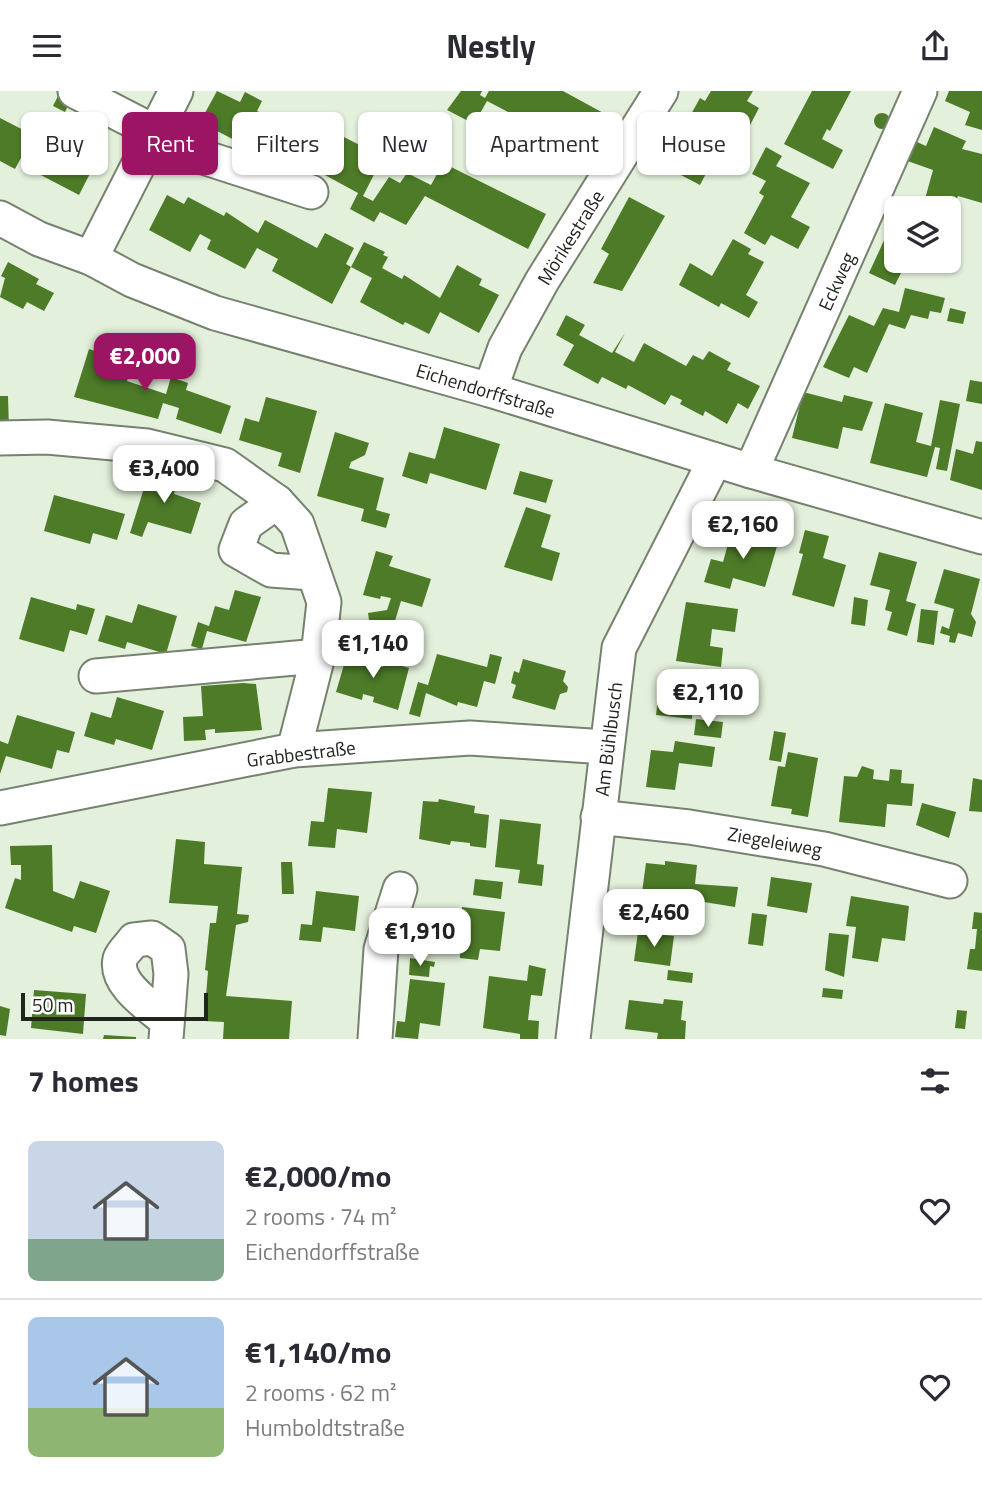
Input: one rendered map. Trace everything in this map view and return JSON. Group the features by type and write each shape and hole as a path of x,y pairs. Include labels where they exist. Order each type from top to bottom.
{"street":[{"path":"75,91 122,116"},
{"path":"164,112 176,91"},
{"name":"Mörikestraße","path":"490,390 505,348 542,281 661,91"},
{"name":"Eckweg","path":"751,471 920,91"},
{"path":"218,162 311,192"},
{"path":"91,258 132,175"},
{"name":"Eichendorffstraße","path":"0,218 39,240 91,258 132,280 215,313 490,390 751,471 982,537"},
{"path":"0,438 47,436 147,446 225,465 276,502 296,524 324,602 317,656 294,750"},
{"name":"Am Bühlbusch","path":"573,1039 619,648 715,460"},
{"path":"276,502 246,524 236,550 271,570 312,573"},
{"path":"96,676 317,656"},
{"name":"Grabbestraße","path":"0,808 294,750 470,738 606,747"},
{"name":"Ziegeleiweg","path":"598,817 689,827 824,849 950,881"},
{"path":"375,1039 381,949 400,889"}],"building":[{"path":"217,91 240,102 245,92 262,101 257,111 259,112 232,112 232,139 218,131 218,112 205,112"},
{"path":"461,91 482,91 480,95 485,98 489,91 563,91 602,112 508,112 487,101 481,112 466,112 466,120 447,110"},
{"path":"711,91 753,91 747,101 759,108 750,125 750,112 692,112 700,98 705,101"},
{"path":"812,91 851,91 830,131 827,129 822,139 843,150 833,169 784,144"},
{"path":"949,91 982,91 982,130 965,125 970,112 945,101"},
{"path":"59,94 71,100 65,112 53,106"},
{"path":"882,113 890,121 882,129 874,121"},
{"path":"0,118 21,129 21,158 15,169 0,161"},
{"path":"934,127 966,141 962,149 982,154 982,203 961,196 926,196 933,170 899,158 908,138 926,146"},
{"path":"344,137 358,144 358,175 374,175 363,196 373,201 389,177 400,183 406,175 411,175 431,185 436,175 452,175 452,167 546,214 528,249 425,196 406,225 380,212 374,222 350,209 358,193 325,175 344,175"},
{"path":"766,147 782,156 776,166 810,183 791,217 810,227 798,249 771,235 765,245 744,233 764,196 759,193 766,181 752,174"},
{"path":"41,175 89,175 79,195"},
{"path":"681,175 705,175 700,185"},
{"path":"167,195 184,204 188,197 224,216 226,212 258,233 265,220 317,248 325,233 354,248 346,264 351,267 332,304 272,271 278,259 257,248 245,269 207,249 211,240 200,234 190,252 149,230"},
{"path":"629,197 665,216 622,291 593,283 609,254 601,249"},
{"path":"733,239 751,249 748,254 764,262 746,295 758,302 749,318 721,303 719,307 679,285 690,263 712,276"},
{"path":"884,240 884,273 901,273 895,285 869,273"},
{"path":"364,242 385,252 383,255 388,257 382,268 402,279 404,275 440,298 457,265 482,279 479,285 499,295 479,333 440,312 429,334 405,322 403,325 360,302 372,278 351,267"},
{"path":"8,262 39,279 36,284 54,293 44,311 27,302 23,309 0,297 5,278 1,276"},
{"path":"905,288 945,298 941,313 930,311 928,319 911,315 905,329 889,324 867,373 854,367 849,378 823,367 849,315 874,326 883,308 899,312"},
{"path":"950,308 966,312 963,324 947,321"},
{"path":"566,315 585,325 579,335 612,353 625,333 615,352 634,362 644,343 686,366 693,355 703,360 709,351 731,363 727,370 760,386 748,409 738,403 727,424 705,411 703,416 680,404 682,400 671,395 665,405 628,385 626,389 602,377 598,384 563,365 574,345 556,335"},
{"path":"120,346 136,351 127,381 166,394 171,377 188,383 186,390 231,406 221,434 176,419 179,408 163,403 158,419 74,397 89,349 116,358"},
{"path":"970,380 982,382 982,404 966,401"},
{"path":"803,392 842,402 844,395 873,402 862,431 843,427 838,449 792,438"},
{"path":"0,396 8,396 9,430 0,430"},
{"path":"266,397 317,411 300,473 278,466 282,453 239,440 245,418 259,422"},
{"path":"940,400 960,404 947,471 936,469 940,448 935,447 927,477 870,463 885,403 923,413 916,442 931,446"},
{"path":"444,427 500,444 486,490 430,473 427,484 402,476 409,452 435,459"},
{"path":"335,432 369,443 365,455 351,462 349,468 384,478 376,510 390,514 386,528 361,521 364,509 317,496"},
{"path":"976,441 982,442 982,490 950,480 956,449 973,454"},
{"path":"151,466 179,475 174,494 201,503 191,534 148,522 142,537 130,533"},
{"path":"520,471 553,480 546,503 513,494"},
{"path":"54,495 125,514 117,540 93,533 90,544 44,531"},
{"path":"526,507 551,515 541,547 560,553 552,581 504,567"},
{"path":"732,530 778,543 765,587 733,578 730,589 704,582 711,559 723,562"},
{"path":"805,530 829,536 823,558 846,565 834,607 792,595 803,554 799,553"},
{"path":"376,551 393,556 389,566 431,579 422,607 401,601 394,624 370,627 368,613 387,610 391,598 381,596 380,599 363,595"},
{"path":"879,552 917,562 906,601 916,604 907,636 887,630 892,612 885,610 890,590 870,585"},
{"path":"944,569 980,579 971,614 976,622 972,637 958,633 955,643 949,642 950,636 940,633 942,626 949,629 954,609 934,603"},
{"path":"235,590 261,597 246,642 207,631 202,649 191,646 198,622 209,626 215,606 229,610"},
{"path":"31,597 76,610 77,604 95,609 87,635 70,630 64,652 19,639"},
{"path":"854,597 868,600 865,626 851,624"},
{"path":"686,602 738,609 735,632 712,629 710,646 723,648 721,667 676,661"},
{"path":"138,604 177,616 166,654 127,642 125,649 98,641 106,615 132,623"},
{"path":"921,609 938,611 934,645 917,642"},
{"path":"348,651 373,658 372,663 383,667 384,661 409,668 398,710 373,702 374,697 363,694 362,700 336,692"},
{"path":"437,654 487,667 490,654 502,657 495,684 484,681 477,707 458,702 457,706 426,693 420,717 409,714 418,682 428,685"},
{"path":"523,659 566,671 563,681 568,687 567,692 560,694 555,710 512,698 516,685 511,683 514,671 519,673"},
{"path":"660,682 692,685 692,719 656,715"},
{"path":"256,684 262,730 215,733 215,729 205,730 206,740 184,741 183,717 203,716 201,686"},
{"path":"117,697 164,711 152,750 116,739 114,745 84,736 91,712 111,718"},
{"path":"17,715 75,732 69,753 57,750 52,769 6,756 0,774 0,741 8,744"},
{"path":"696,719 723,722 721,738 694,735"},
{"path":"774,731 786,733 781,762 769,760"},
{"path":"675,741 715,747 712,767 679,763 675,790 646,787 651,750 673,752"},
{"path":"788,752 818,758 808,817 791,814 792,809 771,806 778,766 785,767"},
{"path":"862,766 874,770 873,779 889,781 890,769 902,770 901,783 914,784 912,806 887,804 885,827 839,822 844,776 857,777"},
{"path":"973,778 982,780 982,812 969,811"},
{"path":"328,788 372,792 367,833 337,829 335,848 308,846 311,821 324,822"},
{"path":"439,799 475,806 474,813 489,815 486,848 470,846 470,843 451,841 450,845 419,839 423,801 438,802"},
{"path":"922,803 956,812 949,838 916,825"},
{"path":"500,819 541,824 537,864 544,865 542,886 518,883 520,870 495,867"},
{"path":"176,839 205,842 204,864 242,867 237,914 249,915 248,922 236,925 226,996 292,1001 289,1039 223,1039 224,1022 204,1021 208,971 205,970 210,923 216,923 218,906 169,903"},
{"path":"52,845 53,891 74,899 80,881 110,891 96,933 74,926 72,932 5,908 15,878 21,880 21,865 11,865 10,846"},
{"path":"665,861 697,865 695,884 738,887 735,907 642,892 646,863 665,865"},
{"path":"281,862 292,862 294,894 282,894"},
{"path":"771,877 812,883 807,913 767,906"},
{"path":"475,879 503,882 501,899 473,895"},
{"path":"316,891 359,896 355,931 323,927 321,942 299,940 301,924 312,925"},
{"path":"851,896 909,906 905,941 882,938 878,962 852,958 856,927 846,926"},
{"path":"462,907 505,912 500,951 480,949 478,960 460,958 459,935 453,935 455,917 461,918"},
{"path":"974,912 982,913 982,971 967,969 970,949 975,949 977,929 972,929"},
{"path":"752,913 767,915 763,946 748,944"},
{"path":"638,932 674,936 670,966 634,961"},
{"path":"829,933 849,935 844,977 825,970"},
{"path":"410,958 435,962 434,967 430,966 429,977 409,975"},
{"path":"529,965 546,969 542,996 531,995 528,1020 539,1021 538,1039 520,1039 520,1034 483,1028 489,976 527,981"},
{"path":"668,970 693,973 692,983 667,980"},
{"path":"410,979 445,983 440,1026 420,1023 418,1039 395,1037 397,1021 405,1022"},
{"path":"823,988 843,990 842,999 822,997"},
{"path":"34,990 86,994 83,1034 31,1028"},
{"path":"664,999 683,1001 681,1020 686,1021 685,1039 657,1039 658,1033 625,1029 629,1000 663,1004"},
{"path":"0,1006 10,1009 6,1036 0,1035"},
{"path":"957,1010 967,1011 965,1029 955,1028"},
{"path":"104,1035 136,1037 136,1039 103,1039"}]}
